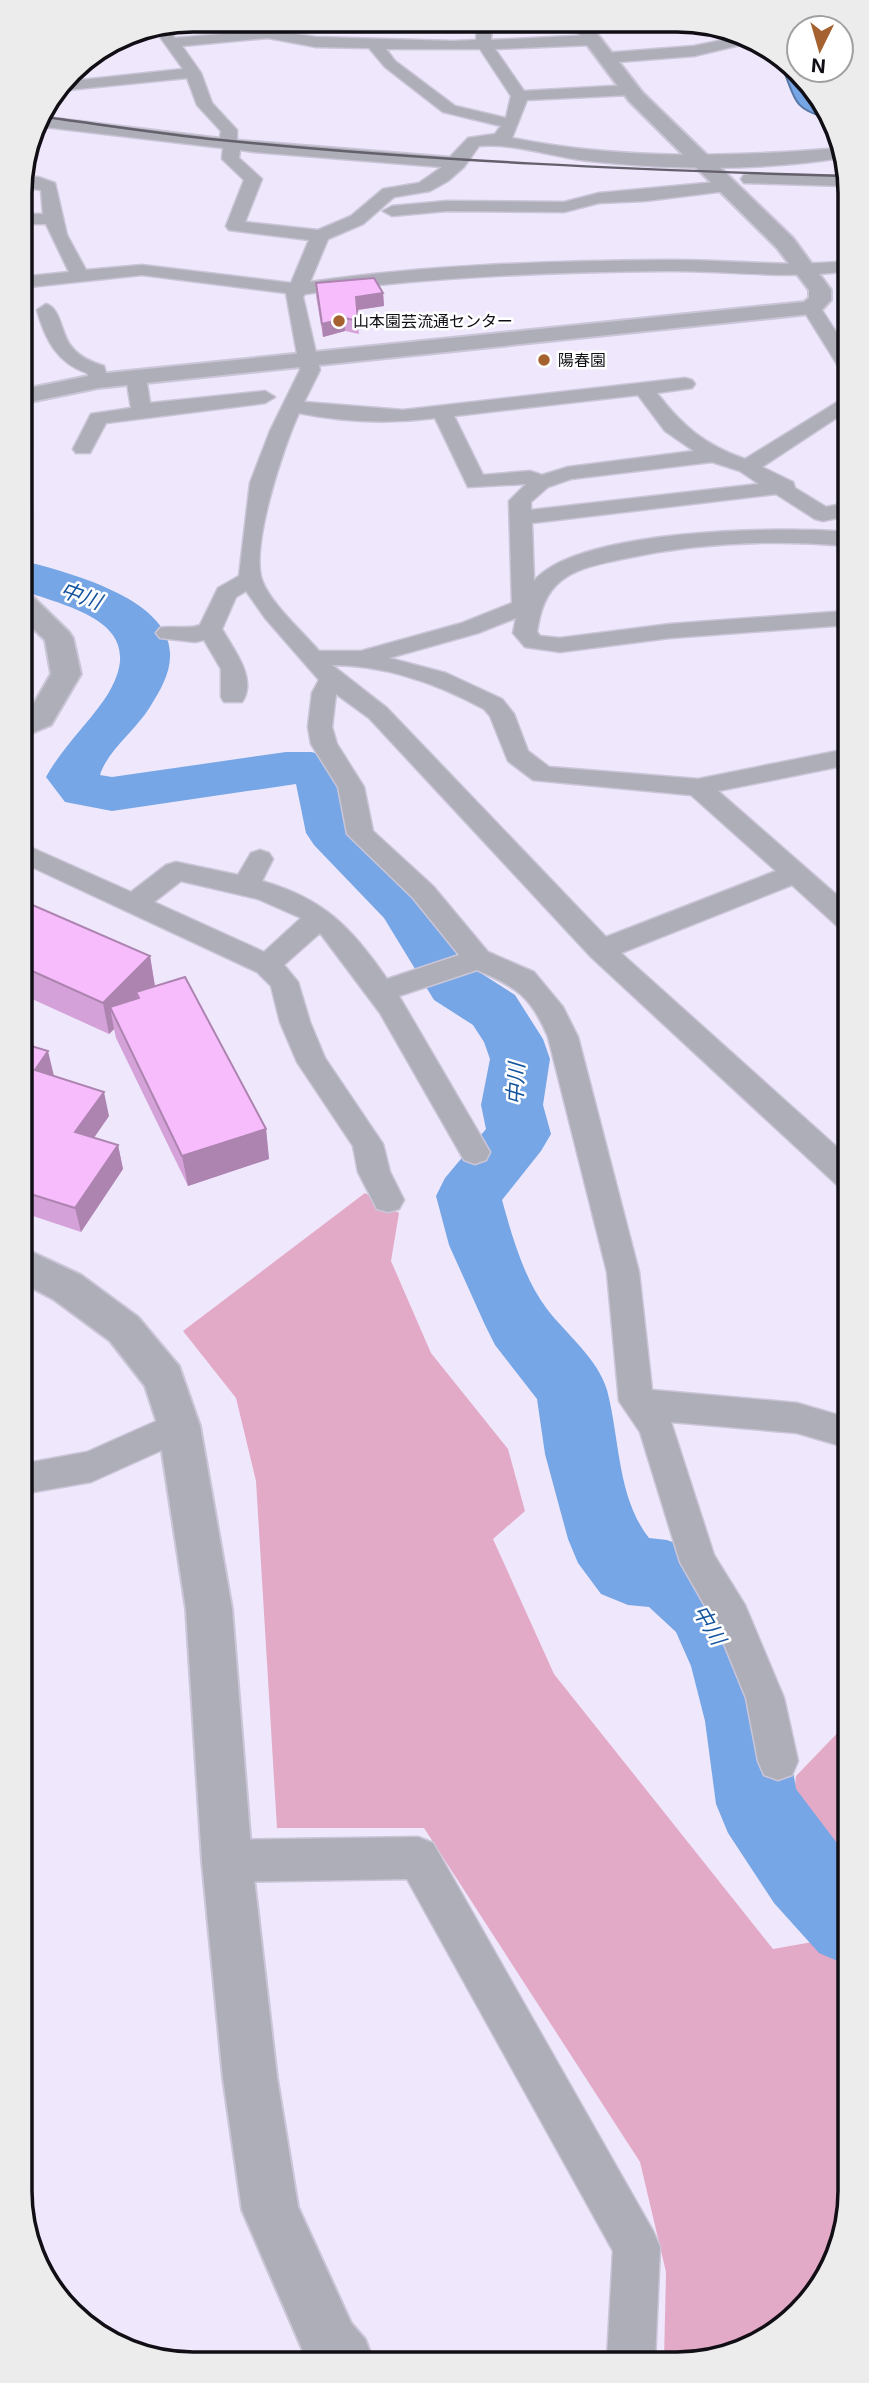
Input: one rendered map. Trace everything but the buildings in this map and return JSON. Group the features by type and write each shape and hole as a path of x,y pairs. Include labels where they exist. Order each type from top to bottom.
{"street":[{"path":"285,38 292,32"},
{"path":"485,32 485,45 519,96 520,103 511,124 500,139"},
{"path":"164,34 193,73 205,105 229,130 228,144 232,148 230,159 253,179 235,226 320,236 338,230 389,192 424,187 442,177 458,163 474,141 500,139 550,152 698,161 833,154"},
{"path":"170,43 268,34 285,38 374,44 398,37 485,45 592,40 694,51 733,42"},
{"path":"32,395 98,381 811,308 820,300 820,290 785,243 724,182 698,161 630,90 592,40"},
{"path":"374,44 390,64 449,109 511,124"},
{"path":"71,88 101,90 193,73"},
{"path":"519,96 630,90"},
{"path":"48,122 228,144 458,163"},
{"path":"44,131 75,125"},
{"path":"366,211 432,207 564,207 598,198 645,196 724,182 837,181"},
{"path":"32,182 48,187 51,219 62,247 82,278"},
{"path":"424,187 432,207"},
{"path":"32,219 51,219"},
{"path":"320,236 294,297 310,370 295,407 281,431 261,483 250,556 250,579 273,613 323,668 378,713 601,950 838,1166"},
{"path":"32,281 142,270 298,289 361,280 544,269 668,265 806,271 838,267"},
{"path":"811,308 838,351"},
{"path":"46,310 57,341 69,359 97,370 98,381"},
{"path":"136,377 142,410"},
{"path":"295,407 360,415 443,414 685,384"},
{"path":"643,389 673,427 714,455 747,467 823,513 838,511"},
{"path":"82,449 98,418 142,413 142,410 265,397"},
{"path":"747,467 838,408"},
{"path":"443,414 476,482 530,477 540,482"},
{"path":"714,455 568,473 540,482 520,500 526,638 544,645 670,631 838,619"},
{"path":"521,518 785,488"},
{"path":"801,533 838,523"},
{"path":"323,668 470,628 526,608 546,580 562,569 588,560 727,534 801,533 838,538"},
{"path":"168,633 195,635 210,629 226,593 250,579"},
{"path":"32,612 59,638 66,674 40,718 32,722"},
{"path":"210,629 233,669 233,697"},
{"path":"363,658 437,678 492,704 502,714 517,755 542,774 698,787 838,759"},
{"path":"323,668 324,693 320,727 324,744 352,787 360,834 423,892 478,959 524,979 553,1014 563,1037 623,1272 636,1401 654,1426 698,1562 732,1617 765,1698 778,1761"},
{"path":"698,787 838,910"},
{"path":"32,857 267,965 284,982 295,1023 312,1062 368,1144 374,1172 388,1200"},
{"path":"246,886 260,859"},
{"path":"133,904 176,871 246,886 298,904 320,917 339,936 382,991 475,1152"},
{"path":"601,950 796,873"},
{"path":"267,965 320,917"},
{"path":"382,991 478,959"},
{"path":"32,1269 67,1287 124,1329 164,1378 179,1426 209,1609 227,1861 250,2078 270,2210 330,2344 337,2352"},
{"path":"636,1401 669,1410 823,1421 837,1428"},
{"path":"32,1477 91,1467 179,1426"},
{"path":"227,1861 418,1858 637,2247 631,2352"}],"shaded area":[{"path":"365,1193 399,1213 391,1261 431,1353 508,1449 525,1511 493,1539 554,1674 773,1949 829,1939 837,1950 837,2201 832,2232 816,2271 797,2297 757,2330 728,2343 708,2348 664,2352 666,2272 640,2162 424,1828 277,1828 256,1481 236,1398 183,1331"},
{"path":"837,1733 837,1870 791,1820 796,1776"}],"water":[{"path":"789,84 794,84 817,115 807,111 797,102"}],"waterway":[{"name":"中川","path":"32,578 74,592 123,615 139,632 146,652 142,677 124,708 89,749 72,777 84,790 112,794 286,768 311,768 321,777 333,833 404,905 455,985 494,1010 513,1039 520,1059 512,1105 519,1134 468,1196 482,1245 519,1325 571,1389 581,1454 605,1539 628,1570 667,1575 703,1607 730,1663 745,1721 757,1804 804,1873 837,1910"}],"railway":[{"path":"50,118 198,138 377,154 611,168 836,176"}],"place":[{"name":"山本園芸流通センター","path":"339,321"},
{"name":"陽春園","path":"544,360"}]}
